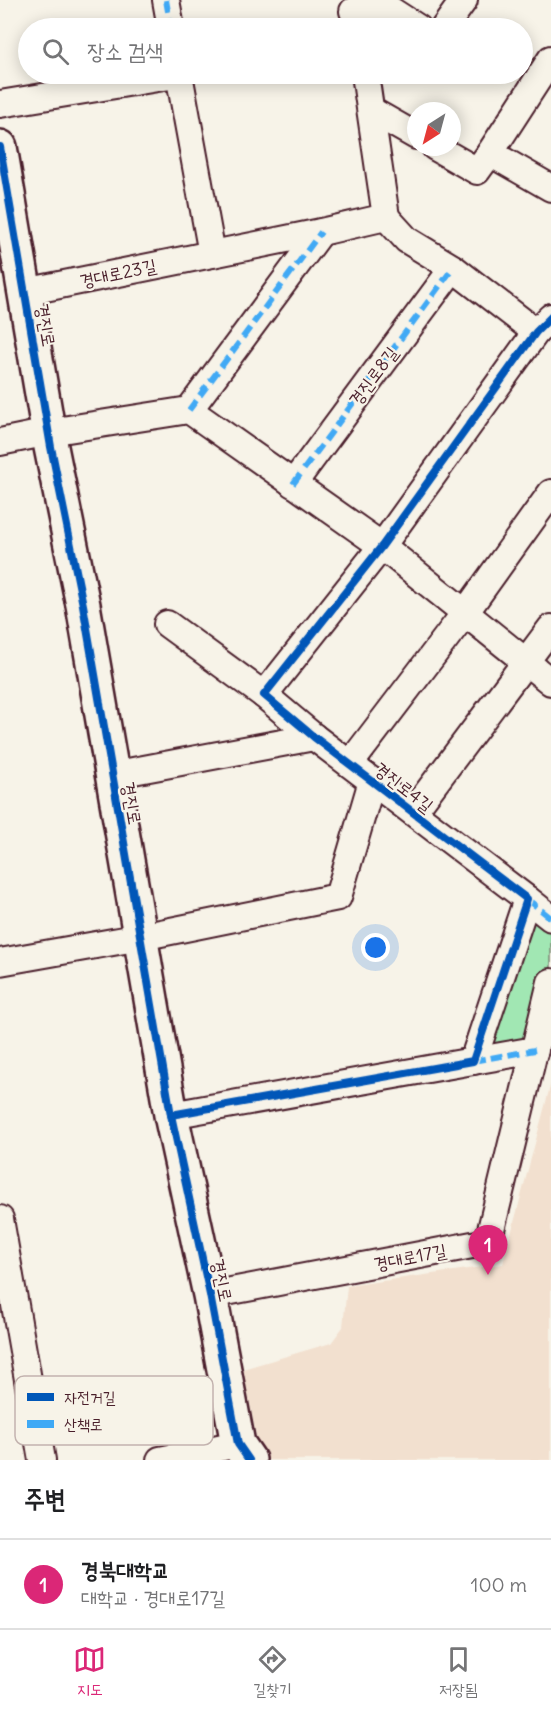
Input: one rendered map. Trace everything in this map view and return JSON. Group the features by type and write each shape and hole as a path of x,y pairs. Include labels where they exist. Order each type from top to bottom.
{"street":[{"path":"166,0 169,18"},
{"path":"451,18 464,0"},
{"path":"355,10 384,6 403,18"},
{"path":"451,156 477,171 551,59"},
{"path":"0,105 122,84"},
{"path":"182,84 212,254"},
{"path":"264,695 382,546 544,324 407,240 386,217 367,84"},
{"path":"372,111 407,131"},
{"name":"경진로","path":"0,147 4,193 25,292 49,432 83,604 171,1115 243,1452"},
{"path":"490,153 551,188"},
{"name":"경대로23길","path":"25,292 386,217"},
{"path":"189,410 321,232"},
{"name":"경진로8길","path":"293,484 453,268"},
{"path":"0,442 189,410 382,546 551,682"},
{"path":"350,764 465,613 551,493"},
{"name":"경진로4길","path":"168,624 264,695 314,737 551,918"},
{"path":"413,812 551,628"},
{"name":"경진로","path":"112,775 314,737"},
{"path":"0,962 141,937 338,897 372,781"},
{"path":"473,1061 526,899"},
{"name":"경대로17길","path":"210,1294 488,1242 551,982"},
{"path":"171,1115 535,1050"},
{"path":"0,1219 27,1376"},
{"path":"39,1445 42,1460"},
{"path":"160,1460 243,1452"}],"shaded area":[{"path":"551,1083 551,1460 266,1460 259,1450 243,1369 331,1343 343,1327 347,1286 503,1264"}],"green space":[{"path":"527,899 551,918 551,982 535,1050 473,1061"}],"marked path":[{"path":"166,0 169,18"},
{"path":"189,410 321,232"},
{"path":"293,484 453,268"},
{"path":"527,899 551,918"},
{"path":"473,1061 535,1050"}],"cycle path":[{"path":"0,147 51,447 83,605 171,1115 210,1295 238,1444 249,1460"},
{"path":"171,1115 473,1061 527,899 314,737 264,695 382,546 536,332 551,317"}],"place":[{"name":"경북대학교","path":"488,1275"}]}
